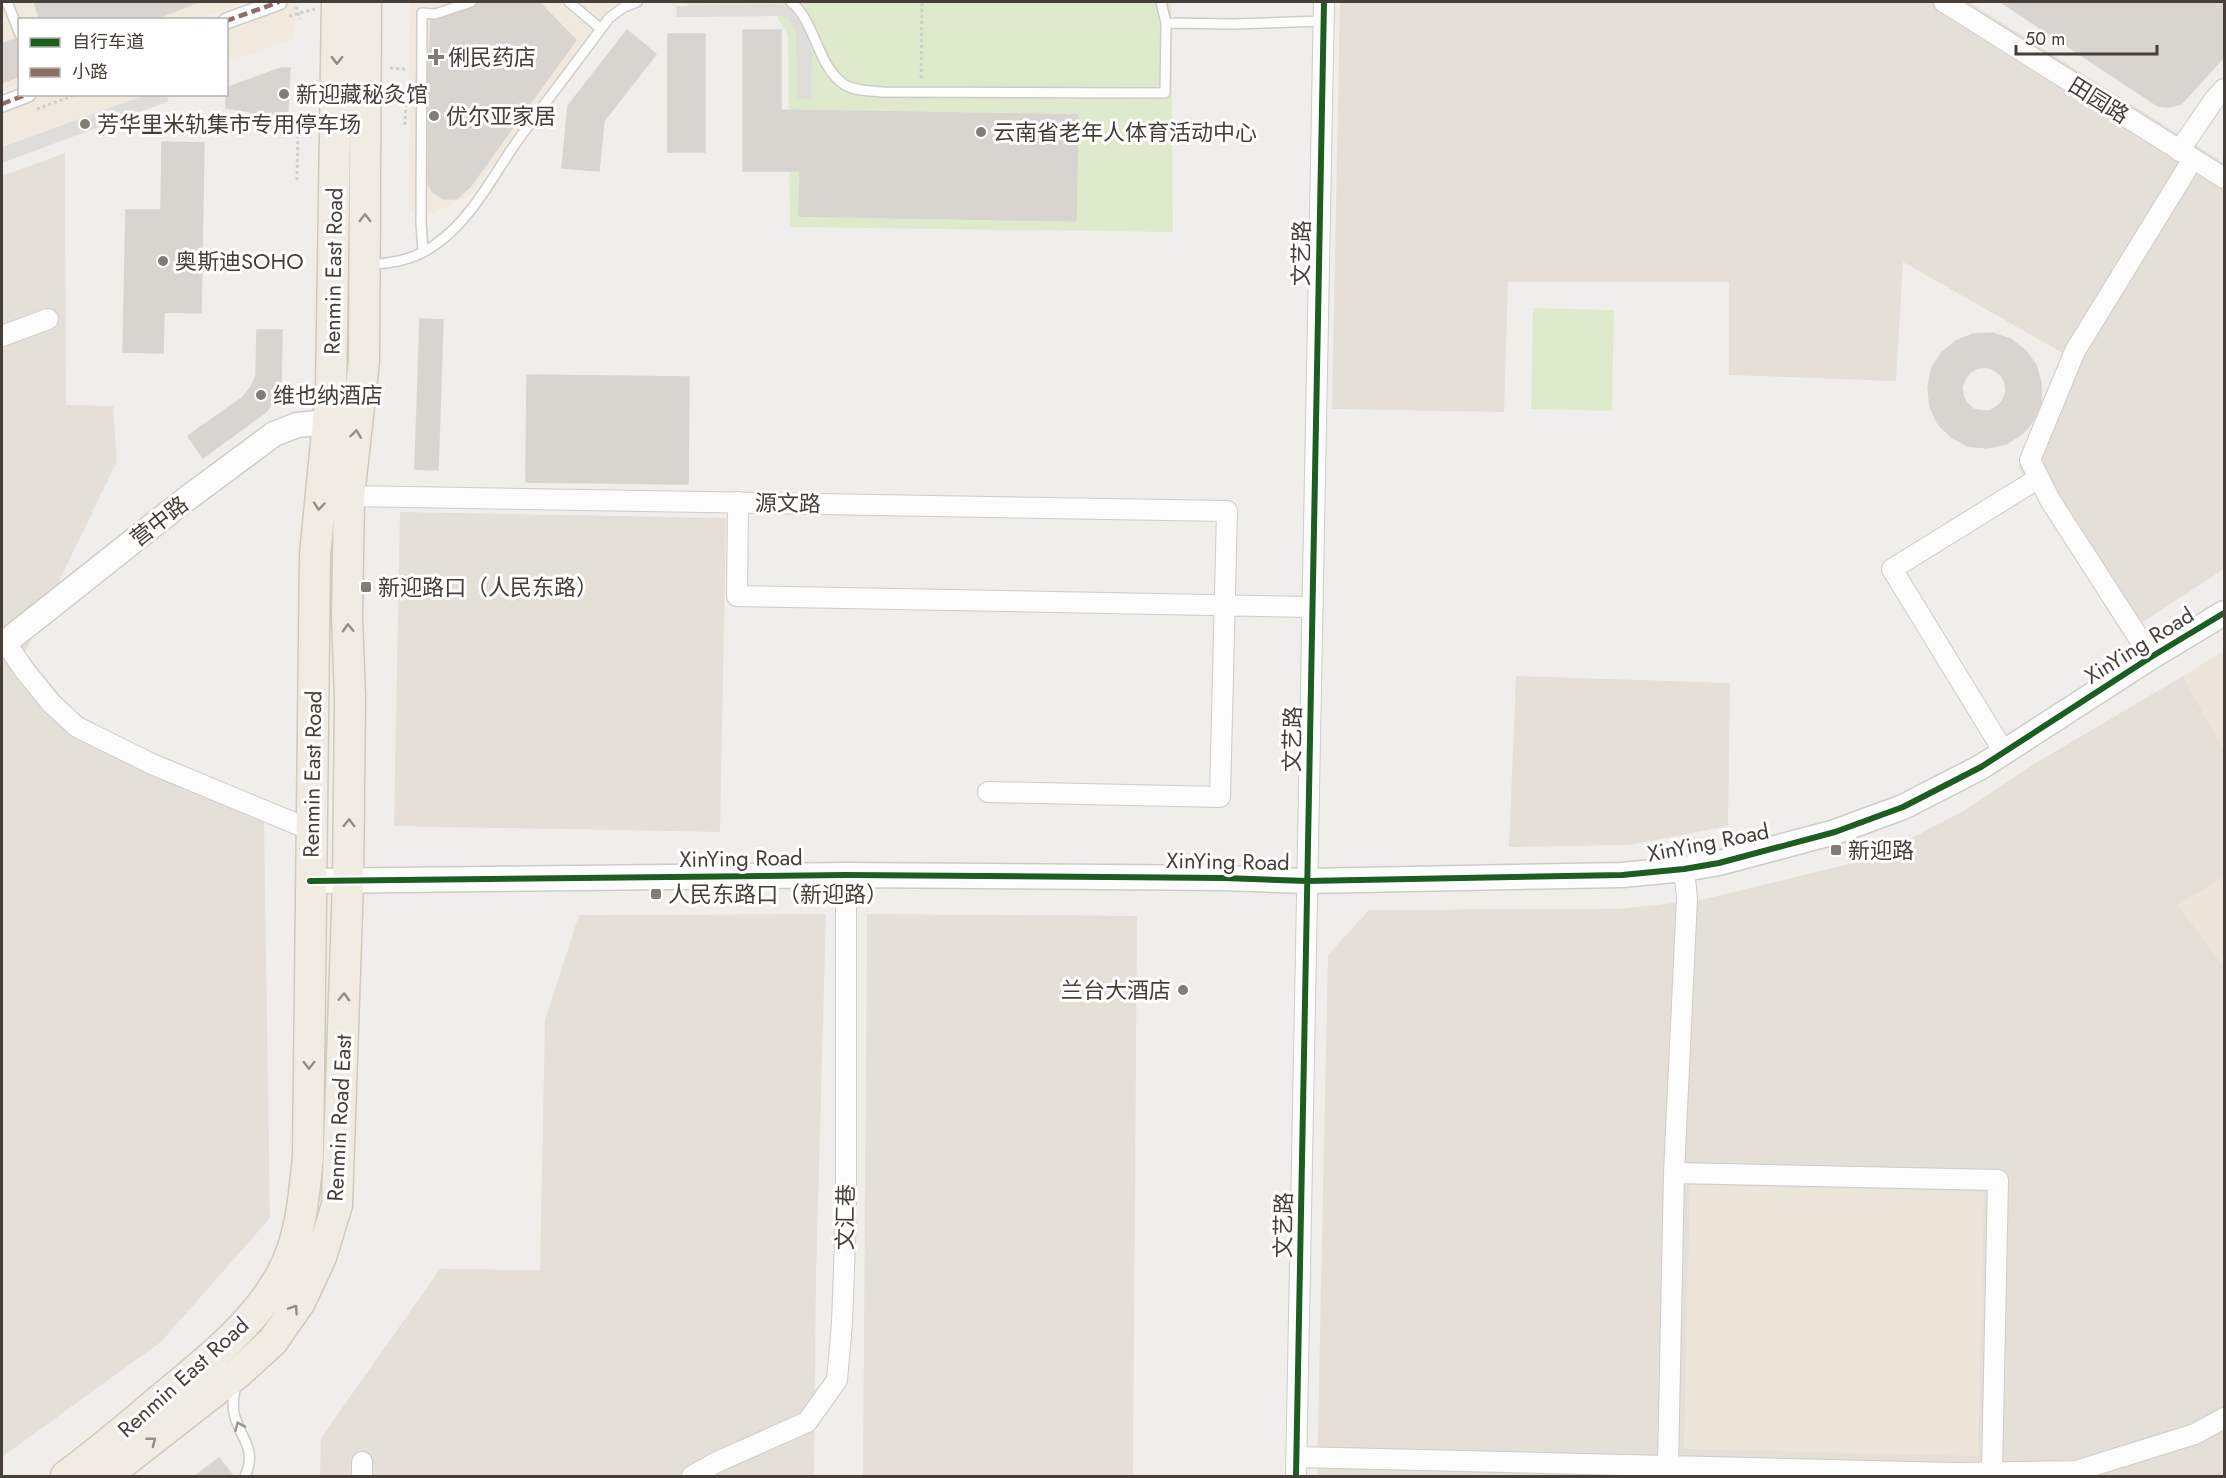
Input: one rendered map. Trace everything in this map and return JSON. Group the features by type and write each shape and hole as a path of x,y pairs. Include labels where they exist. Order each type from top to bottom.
{"main road":[{"name":"Renmin East Road","path":"66,1476 221,1349 262,1305 282,1274 295,1238 304,1196 308,1156 315,555 331,391 337,2"},
{"name":"Renmin East Road","path":"348,882 350,697 347,617 348,496 364,361 366,2"},
{"name":"Renmin Road East","path":"113,1476 238,1373 273,1341 300,1302 321,1257 337,1205 348,882"}],"street":[{"path":"228,20 279,2"},
{"name":"田园路","path":"1944,2 2224,178"},
{"name":"文艺路","path":"1296,1467 1324,11"},
{"path":"2151,657 2050,500 2030,460 2075,351 2186,155 2198,122 2224,89"},
{"path":"2,104 23,96"},
{"path":"2,336 48,319"},
{"name":"营中路","path":"3,644 176,507 274,435 297,425 329,422"},
{"path":"2004,752 1892,569 2038,478"},
{"name":"源文路","path":"348,496 1227,511 1225,606"},
{"path":"738,502 737,596 1312,608"},
{"path":"988,792 1220,797 1225,606"},
{"name":"XinYing Road","path":"310,881 846,875 1224,878 1307,881 1599,876 1684,869 1719,863 1835,832 1903,807 1981,767 2151,657 2224,613"},
{"path":"3,644 51,703 77,727 152,764 311,830"},
{"path":"1668,1466 1674,1173 1687,898 1684,869"},
{"name":"文汇巷","path":"692,1476 717,1462 807,1422 837,1380 842,1323 846,1215 846,875"},
{"path":"1674,1173 1998,1180 1992,1472"},
{"path":"1296,1467 1668,1466 1912,1474 2076,1471 2195,1434 2224,1418"}],"lane":[{"path":"7,2 18,29"},
{"path":"423,252 421,222 422,13 435,14 471,2"},
{"path":"569,2 601,29"},
{"path":"365,265 397,263 423,252 452,232 471,210 518,141 609,18 637,2"},
{"path":"790,2 797,7 827,63 838,78 846,86 860,90 1165,93 1166,23 1161,2"},
{"path":"1166,23 1234,24 1324,11"},
{"path":"238,1373 233,1401 234,1415 249,1445 248,1471 245,1476"}],"path":[{"path":"293,2 300,19"},
{"path":"921,92 922,2"},
{"path":"297,180 298,123"}],"shaded area":[{"path":"2,2 248,2 201,18 18,18 18,84 2,91"},
{"path":"261,2 296,2 294,38 228,63 228,18 218,18"},
{"path":"410,2 614,2 470,195 432,214 409,212"},
{"path":"1340,2 1969,2 2224,163 2224,569 2123,635 2018,467 2080,363 1903,262 1896,381 1729,375 1729,282 1508,282 1504,412 1332,409"},
{"path":"779,4 789,8 797,17 809,41 812,55 811,99 797,99 796,33 789,19 780,16 677,17 676,6"},
{"path":"18,94 139,96 2,146 2,98"},
{"name":"芳华里米轨集市专用停车场","path":"141,96 166,96 169,101 2,163 2,147"},
{"path":"65,153 66,405 113,406 117,461 25,652 73,711 264,822 270,1218 162,1341 2,1457 2,176"},
{"path":"400,512 726,518 720,832 394,826"},
{"path":"2224,651 2224,751 2183,676"},
{"path":"1516,676 1730,683 1728,826 1629,845 1509,847"},
{"path":"2183,676 2224,751 2224,877 2178,905 2224,967 2224,1476 1317,1476 1328,955 1369,910 1619,909 1701,900 1874,858 1965,810 2034,764"},
{"path":"2224,877 2224,967 2178,905"},
{"path":"826,914 816,1275 814,1476 320,1476 321,1438 440,1269 540,1270 545,1020 579,915"},
{"path":"867,914 1137,916 1133,1476 863,1476"},
{"path":"1690,1185 1984,1192 1978,1456 1684,1449"}],"green space":[{"name":"云南省老年人体育活动中心","path":"687,2 1171,2 1173,232 790,227 788,36 770,4 688,10"},
{"path":"1533,308 1614,310 1612,411 1531,409"}],"building":[{"path":"34,2 196,2 157,18 39,18"},
{"path":"478,2 539,2 576,40 470,187 456,199 443,199 432,191 428,183 428,78 431,20 473,8"},
{"path":"2001,2 2224,2 2224,57 2181,104 2169,107 2158,106"},
{"path":"627,30 656,54 604,121 599,171 562,168 568,106"},
{"path":"743,30 781,30 781,110 1078,115 1076,221 799,216 800,171 743,171"},
{"path":"668,34 705,34 705,152 668,152"},
{"path":"15,39 18,40 18,77 2,83 2,44"},
{"path":"281,68 290,68 287,127 247,111 226,108 228,87"},
{"name":"奥斯迪SOHO","path":"162,142 204,143 201,313 164,312 163,353 123,352 126,210 161,210"},
{"path":"420,319 443,320 438,470 415,469"},
{"name":"维也纳酒店","path":"257,330 282,330 281,384 278,393 267,411 203,458 188,436 243,397 250,388 256,377"},
{"path":"1992,333 2010,339 2025,350 2036,365 2041,383 2041,402 2033,421 2022,434 2006,444 1987,448 1968,446 1951,437 1938,424 1930,407 1928,388 1931,370 1941,353 1956,341 1973,334","holes":["1986,367 2001,375 2005,383 2006,392 2003,400 1990,411 1973,409 1963,396 1962,387 1965,379 1970,372 1978,368"]},
{"path":"527,375 689,377 688,484 526,482"},
{"path":"219,1458 233,1476 195,1476"}],"marked path":[{"path":"228,20 279,2"},
{"path":"2,104 23,96"}],"cycle path":[{"path":"1296,1476 1324,2"},
{"path":"310,881 846,875 1224,878 1307,881 1622,875 1684,869 1719,863 1835,832 1903,807 1981,767 2151,657 2224,613"}],"place":[{"name":"俐民药店","path":"436,57"},
{"name":"新迎藏秘灸馆","path":"284,94"},
{"name":"优尔亚家居","path":"434,116"},
{"name":"芳华里米轨集市专用停车场","path":"85,124"},
{"name":"云南省老年人体育活动中心","path":"981,132"},
{"name":"奥斯迪SOHO","path":"163,261"},
{"name":"维也纳酒店","path":"261,395"},
{"name":"新迎路口（人民东路）","path":"366,587"},
{"name":"新迎路","path":"1836,850"},
{"name":"人民东路口（新迎路）","path":"656,894"},
{"name":"兰台大酒店","path":"1183,990"}]}
